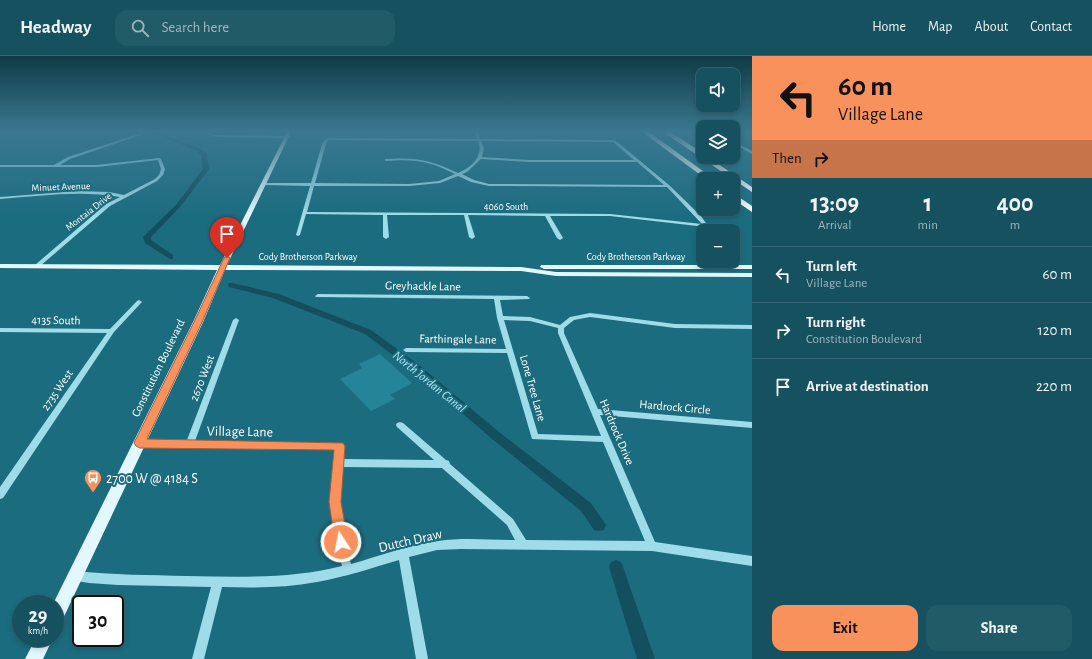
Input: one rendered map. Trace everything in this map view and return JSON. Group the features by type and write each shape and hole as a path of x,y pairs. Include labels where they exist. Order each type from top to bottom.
{"highway":[{"path":"685,160 701,172"},
{"path":"714,164 752,190"},
{"path":"740,201 752,210"}],"main road":[{"name":"Constitution Boulevard","path":"64,599 275,160"},
{"name":"Cody Brotherson Parkway","path":"0,266 223,266 521,269 551,266 752,268"},
{"name":"Cody Brotherson Parkway","path":"521,269 556,274 752,275"},
{"path":"34,659 40,647"}],"street":[{"path":"1,166 55,166 64,160"},
{"name":"Montaia Drive","path":"55,166 103,166 150,160"},
{"name":"Montaia Drive","path":"37,266 103,209 123,196 147,186 159,177 163,169 159,160"},
{"path":"298,235 320,160"},
{"path":"419,160 426,161 472,182 489,185 668,186"},
{"path":"263,184 418,185 440,182 457,175 473,167 478,160"},
{"path":"544,160 639,161 668,186"},
{"name":"4060 South","path":"305,213 626,216 706,226 668,186"},
{"name":"Minuet Avenue","path":"0,198 63,193 123,196"},
{"path":"385,214 386,237"},
{"path":"466,215 472,237"},
{"path":"547,215 560,238"},
{"name":"Greyhackle Lane","path":"318,296 527,298"},
{"name":"Lone Tree Lane","path":"497,298 500,318 535,437 607,439"},
{"name":"2735 West","path":"0,495 112,332 139,302"},
{"path":"500,318 530,319 561,327 572,318 590,315 675,326 752,327"},
{"name":"2670 West","path":"190,444 236,320"},
{"name":"Hardrock Drive","path":"561,327 561,333 652,546"},
{"name":"4135 South","path":"2,332 112,332"},
{"name":"Farthingale Lane","path":"406,350 510,351"},
{"name":"Hardrock Circle","path":"595,412 752,425"},
{"path":"400,425 510,522 523,544"},
{"name":"Village Lane","path":"140,443 340,446 338,463"},
{"path":"348,570 338,531 336,516 335,502 338,463 446,464"},
{"name":"Dutch Draw","path":"75,576 101,579 218,582 282,581 316,577 348,570 403,553 435,546 454,544 652,546 752,561"},
{"path":"403,553 422,659"},
{"path":"198,659 218,582"}],"shaded area":[{"path":"380,354 412,383 390,395 395,399 371,411 340,379 362,368 359,364"}],"waterway":[{"name":"North Jordan Canal","path":"170,257 148,241 147,237 178,206 206,169 205,160"},
{"name":"North Jordan Canal","path":"232,285 276,296 368,332 415,367 495,435 586,507 599,525"},
{"name":"North Jordan Canal","path":"616,567 646,659"}],"place":[{"name":"2700 W @ 4184 S","path":"93,493"}],"route":[{"path":"227,258 140,443 340,446 335,502 338,531 341,542"}]}
